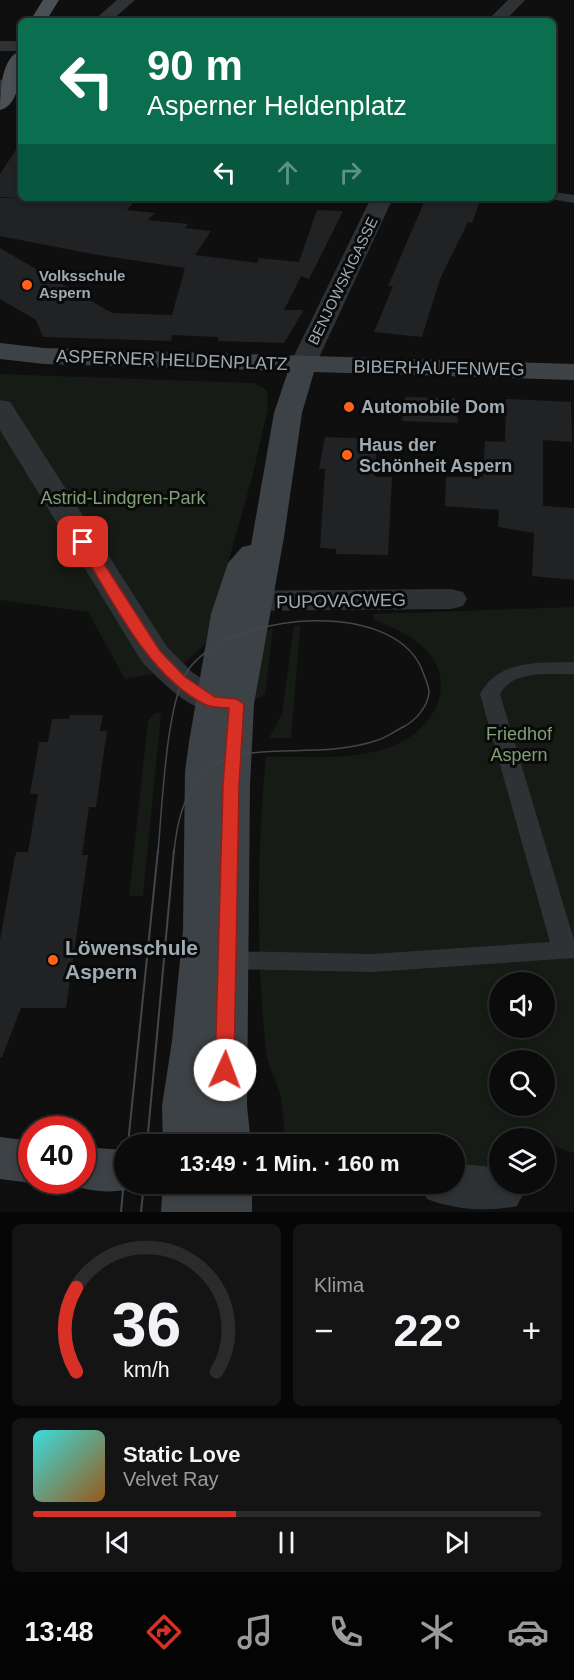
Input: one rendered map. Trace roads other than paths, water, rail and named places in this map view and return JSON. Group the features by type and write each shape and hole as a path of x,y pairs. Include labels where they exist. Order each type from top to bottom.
{"main road":[{"path":"40,18 51,0"},
{"path":"0,104 18,64"}],"street":[{"path":"105,18 127,0"},
{"path":"498,18 517,0"},
{"path":"0,46 18,46"},
{"name":"BENJOWSKIGASSE","path":"303,364 381,201"},
{"name":"ASPERNER HELDENPLATZ","path":"0,343 22,345 44,356"},
{"name":"ASPERNER HELDENPLATZ","path":"0,351 44,356 303,364 288,413 268,537 238,610 224,703 231,785 215,960"},
{"name":"ASPERNER HELDENPLATZ","path":"0,360 44,356"},
{"name":"BIBERHAUFENWEG","path":"303,364 574,372"},
{"path":"0,408 154,654 180,680 224,703"},
{"name":"PUPOVACWEG","path":"238,610 451,599"},
{"path":"186,1134 185,1106 195,1041 215,960"},
{"path":"215,960 226,1134"},
{"path":"0,1158 18,1160"},
{"path":"96,1169 114,1170"},
{"path":"465,1186 489,1189"},
{"path":"186,1212 187,1194"},
{"path":"227,1212 228,1194"}],"lane":[{"path":"556,196 574,199"},
{"path":"215,960 372,963 569,949 490,694 497,681 513,673 574,668"}],"tram line":[{"path":"158,852 166,757 175,706 188,670 209,650 239,635 275,625 313,621 350,623 383,633 409,650 424,675 429,692 423,708 412,721 381,739 344,748 248,754 221,761 199,778 183,807 174,852"},
{"path":"129,1134 158,850"},
{"path":"148,1134 174,850"},
{"path":"121,1212 123,1194"},
{"path":"141,1212 143,1194"}],"place":[{"name":"Volksschule Aspern","path":"27,285"},
{"name":"Automobile Dom","path":"349,407"},
{"name":"Haus der Schönheit Aspern","path":"347,455"},
{"name":"Löwenschule Aspern","path":"53,960"}],"park label":[{"name":"Astrid-Lindgren-Park","path":"123,498"},
{"name":"Friedhof Aspern","path":"519,744"}]}
